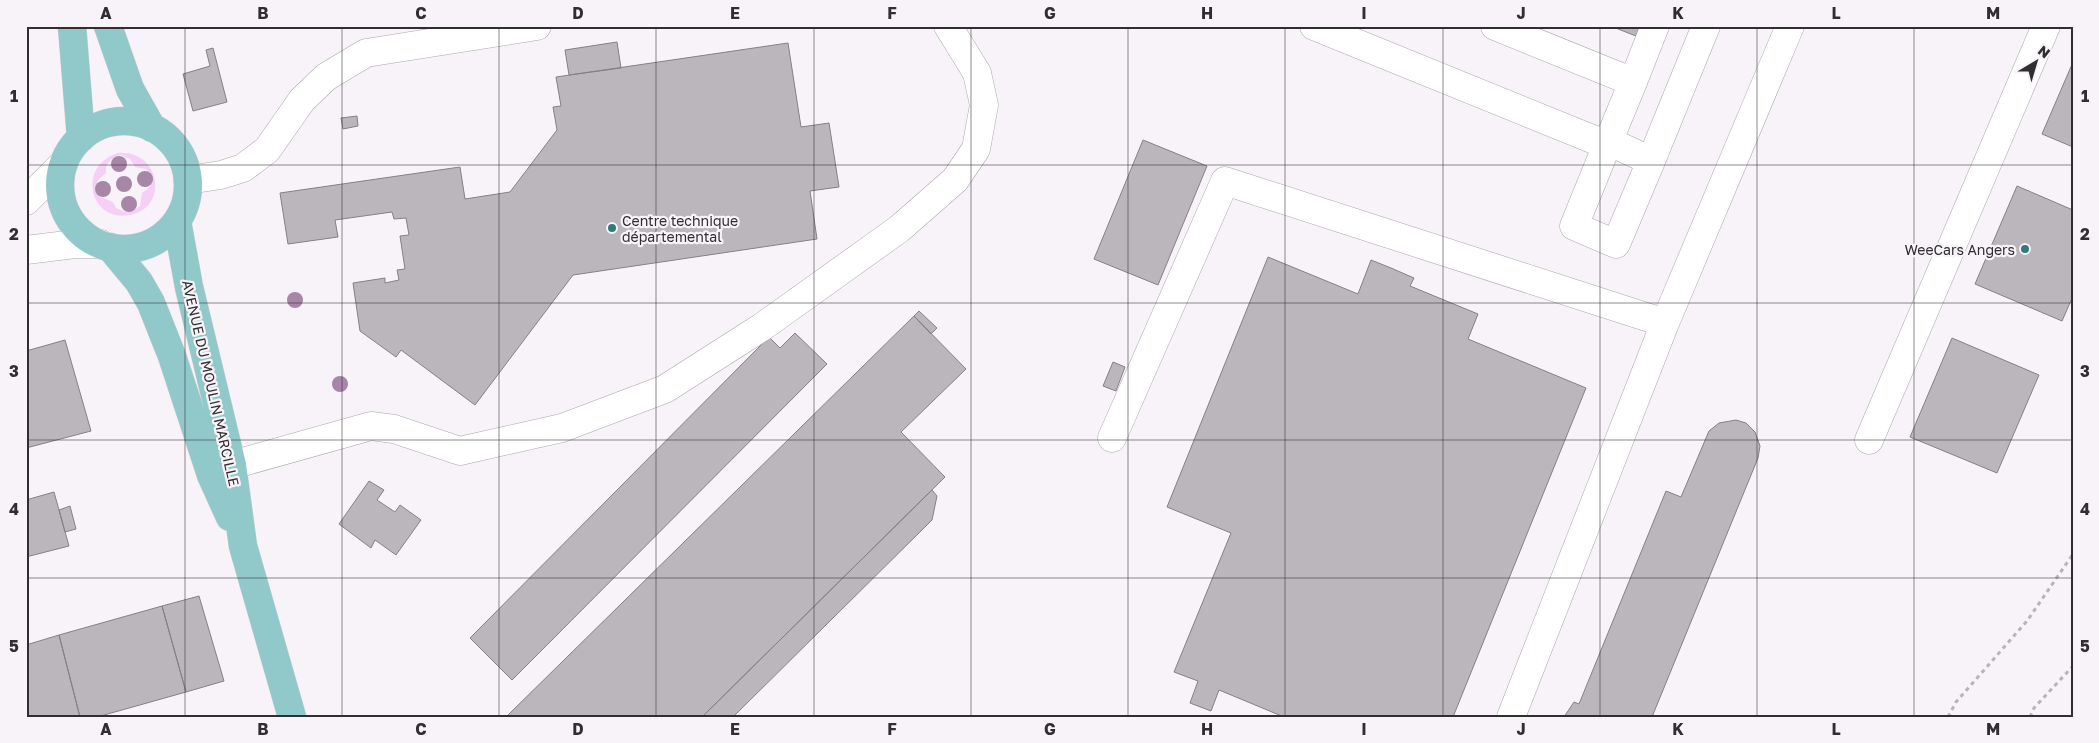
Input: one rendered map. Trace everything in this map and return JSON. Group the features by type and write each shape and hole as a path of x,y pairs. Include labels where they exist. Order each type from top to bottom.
{"main road":[{"path":"72,26 81,138"},
{"path":"108,26 130,88 152,128"},
{"path":"120,121 152,128 170,141 182,159 188,180 186,202 177,221 164,236 147,245 129,249 105,246 76,227 66,211 60,182 64,163 74,145 99,126 120,121"},
{"name":"AVENUE DU MOULIN MARCILLE","path":"177,221 188,287 232,465 243,546 292,717"},
{"name":"AVENUE DU MOULIN MARCILLE","path":"105,246 140,282 151,303 172,356 210,474 243,546"}],"street":[{"path":"188,180 242,168 267,150 302,100 326,78 366,54 537,26"},
{"path":"232,465 371,426 394,429 460,451 562,428 665,389 762,327 899,229 955,180 976,149 984,105 978,72 948,26"},
{"path":"1314,26 1651,161"},
{"path":"1495,26 1632,82"},
{"path":"1655,26 1574,226 1616,244 1706,26"},
{"path":"1511,717 1665,323 1790,26"},
{"path":"1869,440 2046,26"},
{"path":"26,201 64,163"},
{"path":"1112,438 1225,181 1665,323"},
{"path":"26,250 76,244 105,246"}],"path":[{"path":"1948,717 1956,702 2027,621 2073,554"},
{"path":"2030,717 2034,708 2073,666"}],"shaded area":[{"path":"118,153 132,154 143,160 151,169 155,180 155,191 151,202 143,210 130,215 116,215 105,211 98,202 93,192 93,180 97,169 105,160","holes":["121,155 130,159 135,167 146,169 151,177 150,187 142,193 140,206 132,212 125,212 116,208 113,202 100,197 96,191 98,180 106,173 109,161"]}],"building":[{"path":"1619,26 1640,26 1636,36 1618,29"},
{"path":"617,42 621,68 569,75 565,50"},
{"name":"Centre technique départemental","path":"788,43 801,127 829,123 839,187 810,191 817,239 573,275 475,405 401,350 396,357 360,331 353,283 385,278 385,283 399,280 397,270 405,269 400,236 409,235 406,218 394,219 392,212 335,220 338,237 288,244 280,193 460,167 465,199 510,192 557,130 553,107 561,106 556,77"},
{"path":"213,48 227,102 193,111 183,74 210,66 206,50"},
{"path":"2073,62 2073,147 2042,134"},
{"path":"357,116 358,126 343,129 341,118"},
{"path":"1143,140 1207,166 1158,285 1094,259"},
{"path":"2017,186 2073,210 2073,296 2062,321 1975,284"},
{"path":"1268,257 1358,294 1371,260 1391,268 1414,278 1410,286 1478,314 1468,339 1586,388 1453,717 1284,717 1219,690 1211,711 1190,703 1198,681 1174,672 1231,533 1167,507"},
{"path":"919,311 937,328 931,334 914,316"},
{"path":"914,316 966,369 901,432 945,477 702,717 506,717"},
{"path":"795,333 827,364 512,680 470,638 769,337 780,348"},
{"path":"1952,338 2039,375 1997,473 1910,437"},
{"path":"65,340 91,431 26,448 26,351"},
{"path":"1113,362 1125,367 1116,391 1103,386"},
{"path":"1736,420 1746,423 1755,432 1760,446 1758,458 1652,717 1564,717 1574,702 1579,704 1666,491 1681,497 1709,431 1719,423"},
{"path":"369,481 384,490 377,500 395,512 400,505 421,520 396,555 375,540 371,548 339,524"},
{"path":"932,490 937,496 932,520 733,717 702,717"},
{"path":"54,492 69,546 26,557 26,500"},
{"path":"70,506 76,529 65,532 59,510"},
{"path":"199,596 224,681 186,692 162,606"},
{"path":"162,606 186,692 97,717 80,717 59,635"},
{"path":"59,635 80,717 26,717 26,645"}],"place":[{"name":"Centre technique départemental","path":"612,228"},
{"name":"WeeCars Angers","path":"2025,249"}]}
